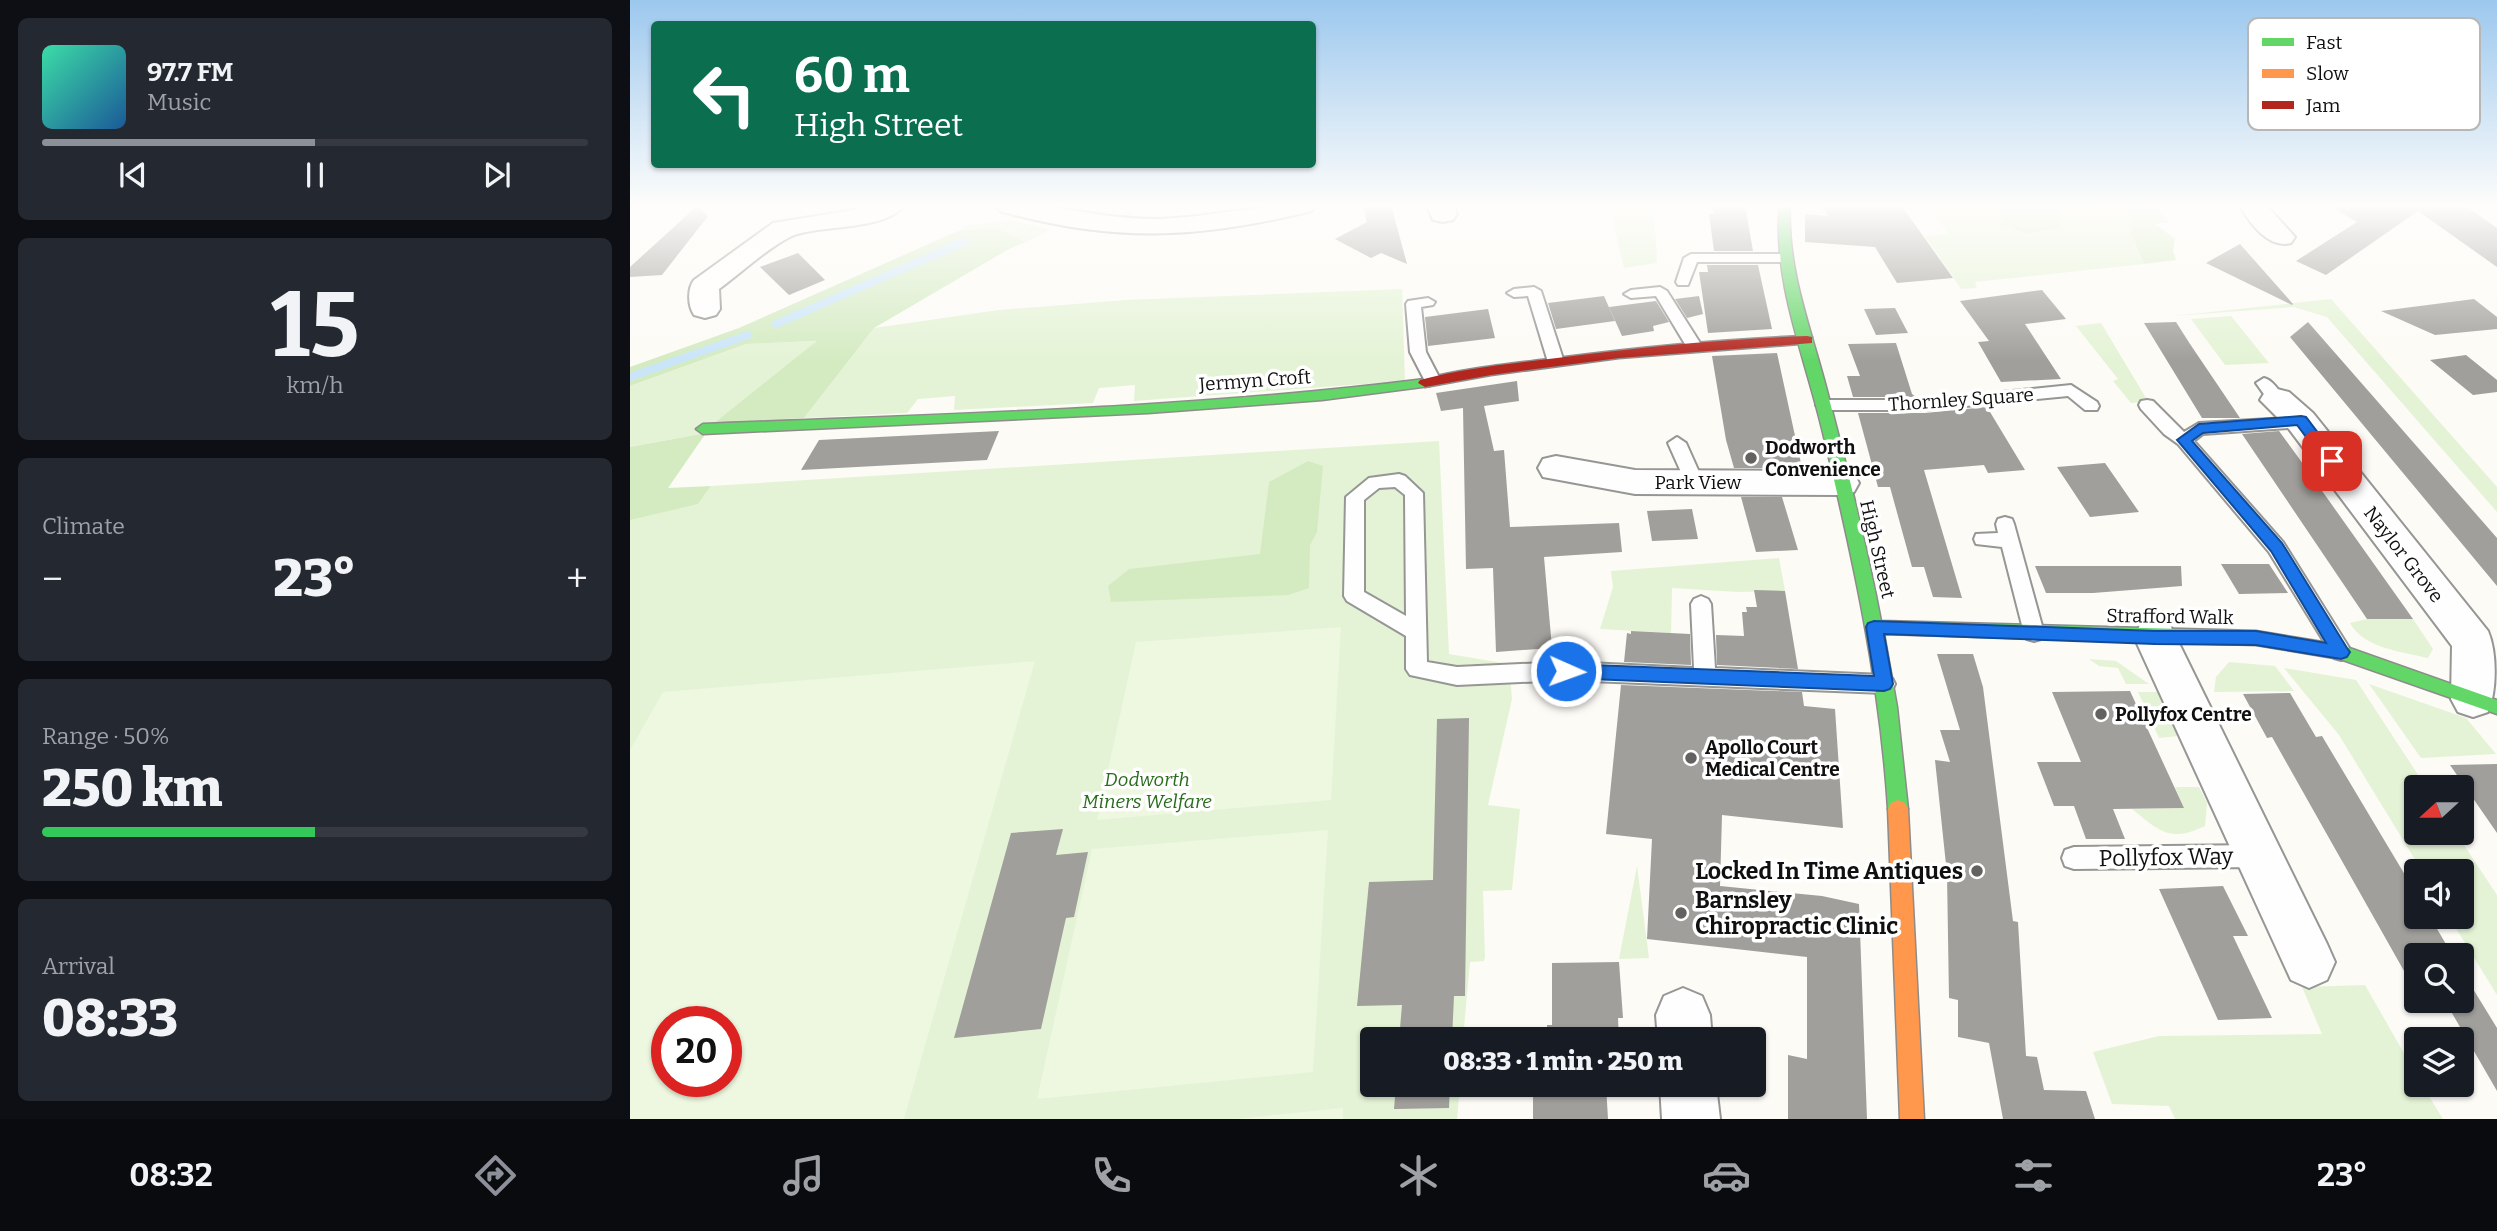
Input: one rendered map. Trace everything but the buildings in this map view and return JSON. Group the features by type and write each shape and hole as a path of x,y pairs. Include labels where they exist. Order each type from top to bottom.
{"street":[{"path":"705,309 704,286 739,257"},
{"name":"High Street","path":"1785,258 1824,405 1874,627 1884,684 1896,772 1912,1119"},
{"name":"Jermyn Croft","path":"703,429 1161,408 1407,387 1432,379 1694,346 1807,340"},
{"name":"Naylor Grove","path":"2280,401 2473,643 2485,703"},
{"name":"Park View","path":"1556,468 1635,482 1841,483"},
{"name":"Strafford Walk","path":"1874,627 2256,638 2341,652 2485,703"},
{"name":"Pollyfox Way","path":"2155,637 2309,962"},
{"path":"1689,1097 1691,1119"}],"lane":[{"path":"1684,282 1691,258 1785,258"},
{"path":"1514,293 1534,291 1556,362"},
{"path":"1631,294 1660,291 1694,346"},
{"path":"1428,302 1413,304 1418,352 1432,379"},
{"name":"Thornley Square","path":"1824,405 1925,405 2071,390 2091,406"},
{"name":"Naylor Grove","path":"2184,440 2199,429 2280,401"},
{"path":"2147,405 2170,430 2184,440 2276,547 2341,652"},
{"path":"1677,443 1694,481"},
{"path":"1416,632 1354,596 1354,497 1375,482 1399,480 1414,493 1417,668 1457,676 1566,671 1884,684"},
{"path":"1983,539 2007,533 2034,633"},
{"path":"1701,604 1704,677"},
{"name":"Pollyfox Way","path":"2074,858 2258,856"}],"green space":[{"path":"899,257 995,257 874,328 804,418 714,423 817,341 746,344 630,386 630,367 739,328"},
{"path":"1621,257 1657,257 1657,263 1624,268"},
{"path":"1939,257 2141,257 2144,264 1975,282 1977,288 1961,289"},
{"path":"2141,257 2175,257 2176,260 2144,264"},
{"path":"1402,289 1405,381 1134,401 1135,385 1099,388 1093,403 954,410 955,396 918,399 907,413 804,418 874,328 999,310 1126,300"},
{"path":"2331,299 2497,487 2497,512 2327,317 2294,307 2173,316"},
{"path":"2231,316 2269,363 2225,365 2191,319"},
{"path":"2101,323 2146,398 2145,402 2131,403 2113,381 2118,379 2076,326"},
{"path":"819,341 714,423 706,433 630,447 630,386 746,344"},
{"path":"706,433 668,488 711,486 698,504 630,520 630,447"},
{"name":"Dodworth Miners Welfare","path":"1439,441 1449,654 1509,664 1512,699 1488,805 1520,809 1512,890 1483,891 1485,957 1484,961 1470,962 1464,1027 1360,1027 1360,1097 1459,1097 1457,1119 630,1119 630,515 698,504 711,486"},
{"path":"1308,461 1323,466 1317,532 1310,545 1309,588 1288,595 1111,602 1108,586 1129,569 1260,554 1269,482"},
{"path":"1779,558 1785,591 1738,592 1672,588 1671,633 1600,629 1613,587 1611,571"},
{"path":"2367,619 2413,619 2433,649 2428,658 2374,643 2364,638 2350,623"},
{"path":"1341,627 1331,800 1097,820 1136,642"},
{"path":"2089,659 2116,661 2149,684 2126,684 2118,668 2099,666"},
{"path":"1035,661 904,1119 630,1119 630,750 663,692"},
{"path":"2229,662 2275,666 2294,691 2214,692 2216,677"},
{"path":"2284,668 2356,680 2418,775 2404,775 2404,842 2339,735"},
{"path":"2369,684 2466,718 2496,754 2421,758"},
{"path":"2138,692 2159,692 2178,736 2159,738"},
{"path":"2175,787 2199,787 2207,803 2205,826 2183,834 2174,834 2158,829 2132,809 2184,808"},
{"path":"1328,830 1313,1072 1037,1099 1092,849"},
{"path":"2406,845 2464,845 2473,859 2415,859"},
{"path":"2474,860 2497,895 2497,995 2474,958 2474,943 2465,943 2456,929 2474,929"},
{"path":"1637,866 1649,958 1619,959"},
{"path":"2365,985 2404,1053 2404,1097 2429,1097 2443,1119 2175,1119 2169,1106 2112,1104 2093,1052 2159,1036 2322,1034 2302,987"},
{"path":"1343,1108 1343,1119 1234,1119"}],"waterway":[{"path":"776,324 929,257"},
{"path":"630,377 748,335"}],"traffic: fast":[{"path":"1786,257 1848,506 1870,606 1888,707 1898,809"},
{"path":"703,429 1148,409 1322,396 1425,383"},
{"path":"1874,627 2256,638 2341,652 2497,707"}],"traffic: slow":[{"path":"1898,809 1912,1119"}],"traffic: jam":[{"path":"1425,383 1491,371 1619,354 1807,340"}],"place":[{"name":"Dodworth Convenience","path":"1751,458"},
{"name":"Pollyfox Centre","path":"2101,714"},
{"name":"Apollo Court Medical Centre","path":"1691,758"},
{"name":"Locked In Time Antiques","path":"1977,871"},
{"name":"Barnsley Chiropractic Clinic","path":"1681,913"}],"route":[{"path":"1566,671 1884,684 1874,627 2256,638 2341,652 2276,547 2184,440 2199,429 2301,421 2332,461"}]}
